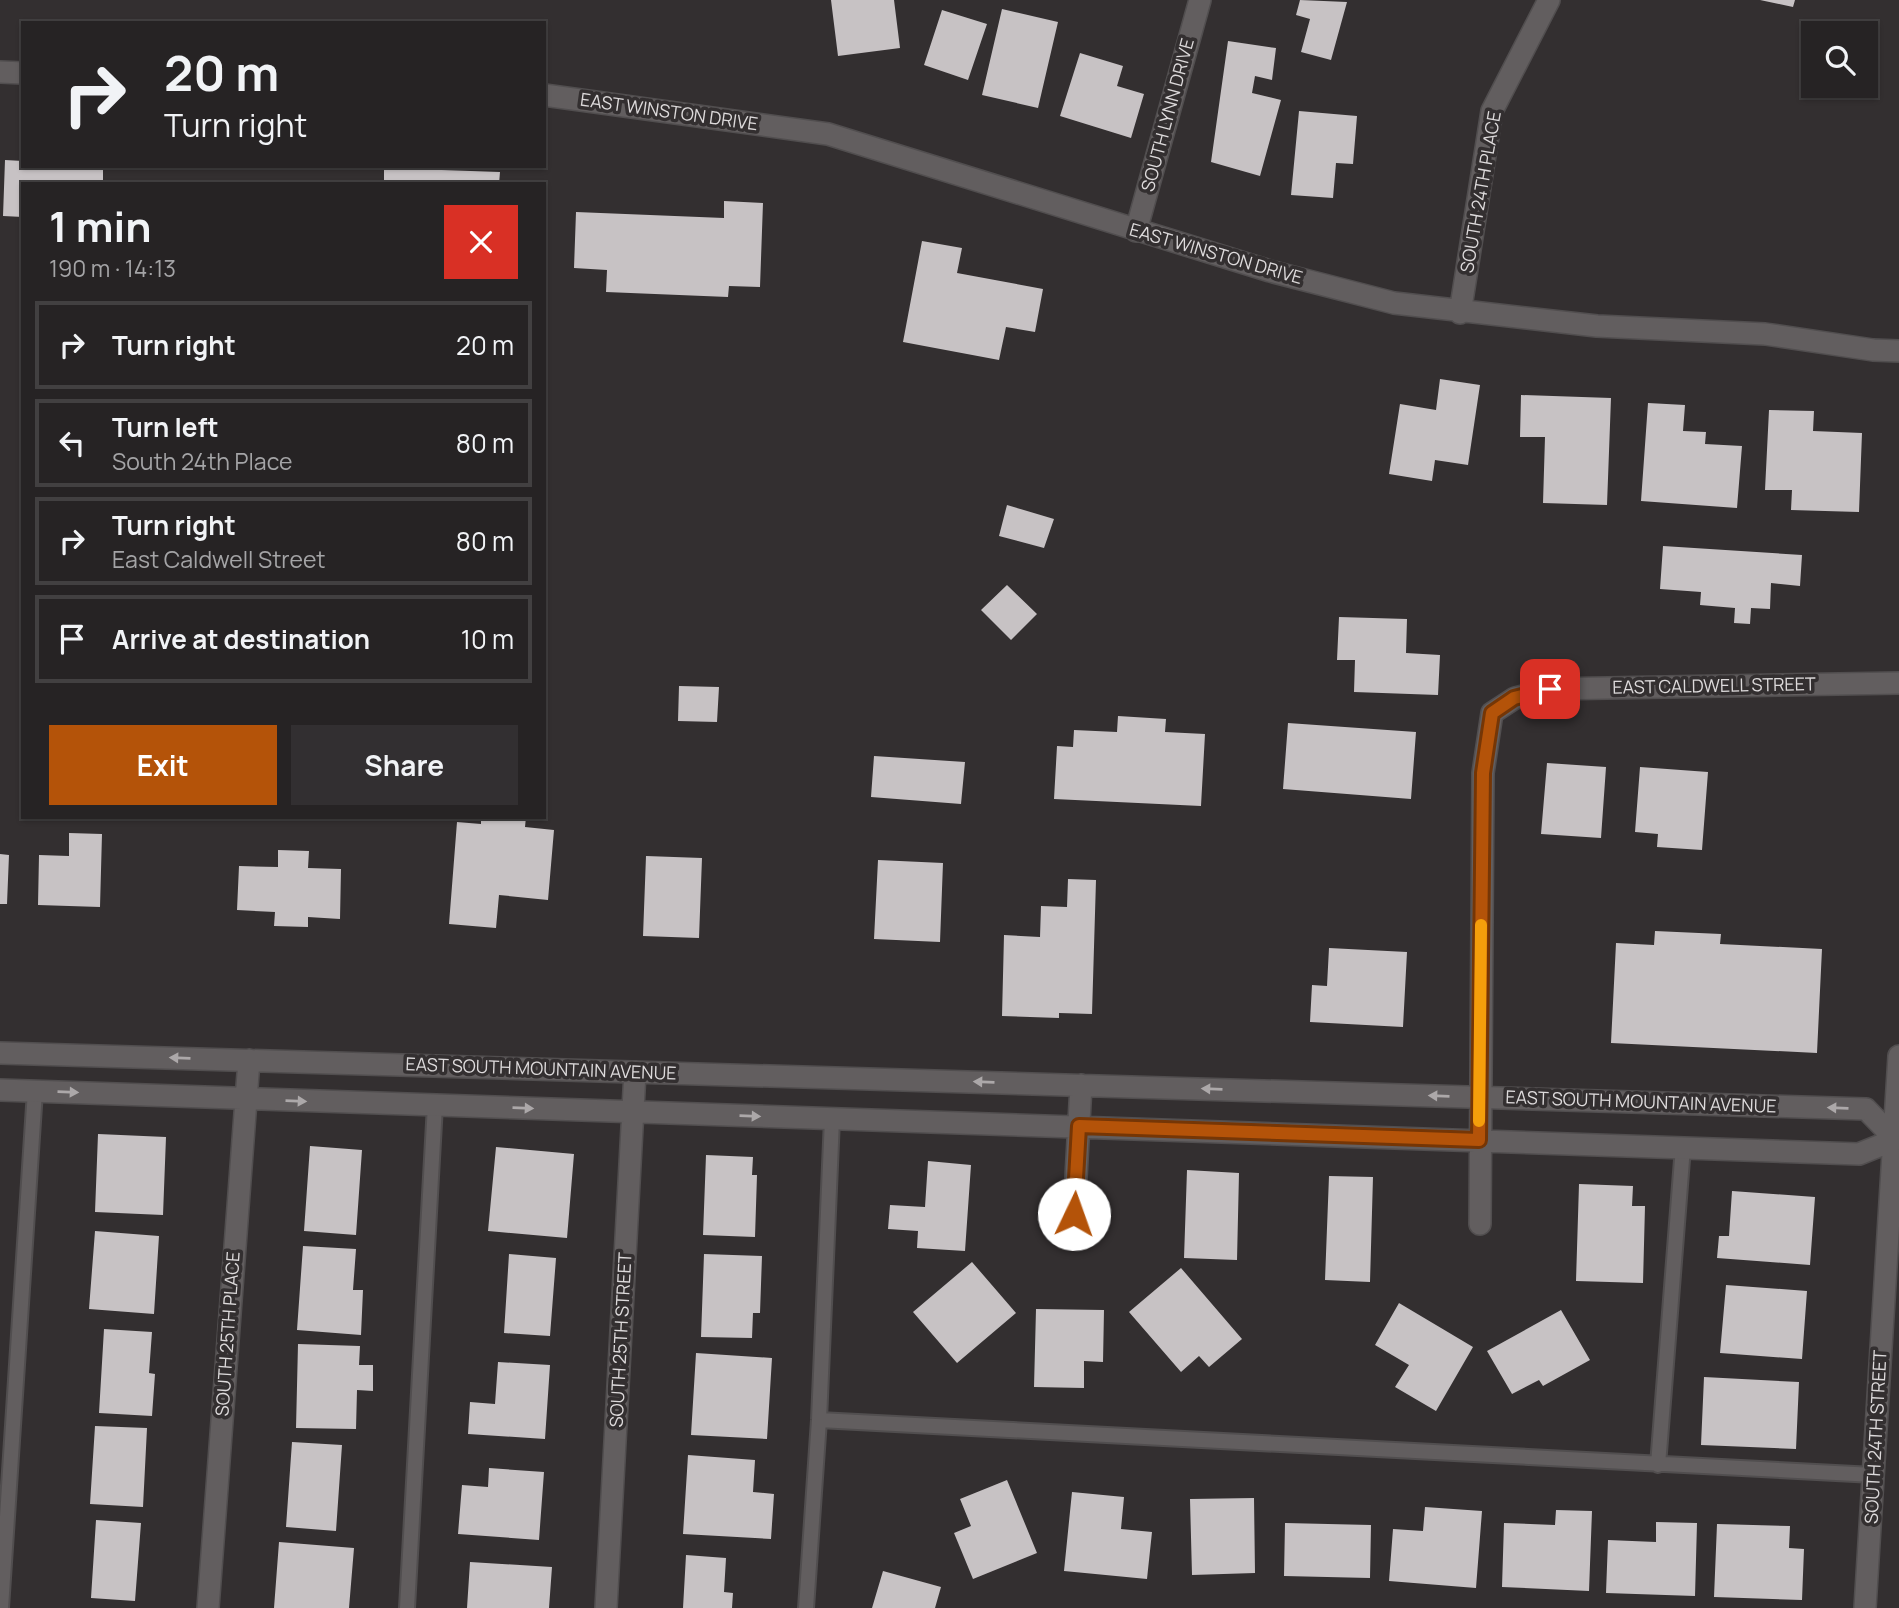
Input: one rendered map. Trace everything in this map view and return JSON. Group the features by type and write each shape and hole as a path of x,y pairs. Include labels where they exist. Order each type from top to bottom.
{"street":[{"name":"SOUTH LYNN DRIVE","path":"1136,231 1200,0"},
{"name":"SOUTH 24TH PLACE","path":"1460,313 1492,111 1549,0"},
{"path":"0,72 21,72"},
{"name":"EAST WINSTON DRIVE","path":"546,95 828,134 1136,231 1270,271 1394,303 1460,313 1597,326 1765,334 1872,350 1899,351"},
{"name":"EAST CALDWELL STREET","path":"1479,1098 1483,773 1492,713 1514,698 1550,689 1899,683"},
{"name":"EAST SOUTH MOUNTAIN AVENUE","path":"0,1053 1866,1109 1897,1138"},
{"name":"SOUTH 24TH STREET","path":"1866,1608 1897,1138 1899,1056"},
{"name":"SOUTH 25TH PLACE","path":"208,1608 248,1060"},
{"name":"SOUTH 25TH STREET","path":"606,1608 635,1112 635,1072"},
{"path":"1074,1214 1081,1085"},
{"path":"0,1090 1859,1154 1897,1138"},
{"path":"1479,1098 1480,1224"}],"lane":[{"path":"1,1608 35,1091"},
{"path":"407,1608 435,1105"},
{"path":"806,1608 819,1420 832,1119"},
{"path":"1658,1465 1683,1147"},
{"path":"819,1420 1874,1475"}],"building":[{"path":"831,0 894,0 900,48 838,56"},
{"path":"1300,0 1347,2 1331,60 1301,52 1310,19 1296,15"},
{"path":"1760,0 1795,0 1793,7"},
{"path":"1002,9 1058,22 1038,108 982,95"},
{"path":"942,10 987,24 968,80 924,65"},
{"path":"1228,41 1276,48 1272,80 1255,76 1252,93 1281,100 1260,176 1211,162"},
{"path":"1080,53 1123,66 1117,86 1144,94 1131,138 1060,116"},
{"path":"1299,111 1357,116 1353,164 1336,163 1333,198 1291,195"},
{"path":"5,160 21,161 21,168 103,168 103,182 21,182 21,217 3,216"},
{"path":"384,168 500,172 499,182 384,182"},
{"path":"724,201 763,203 760,287 729,286 728,297 606,292 607,270 574,268 576,212 724,218"},
{"path":"922,241 962,248 957,273 1043,289 1035,332 1006,327 999,360 903,342"},
{"path":"1440,379 1480,385 1468,465 1435,460 1432,481 1389,474 1400,404 1436,410"},
{"path":"1521,395 1611,398 1607,505 1543,503 1545,437 1520,437"},
{"path":"1648,403 1685,405 1683,431 1706,432 1705,444 1742,446 1737,508 1641,501"},
{"path":"1769,410 1814,411 1813,431 1862,433 1859,512 1791,510 1792,490 1765,490"},
{"path":"1007,505 1054,519 1044,548 999,536"},
{"path":"1663,546 1802,555 1800,586 1771,583 1770,609 1751,608 1750,624 1734,623 1735,608 1700,605 1701,592 1660,589"},
{"path":"1007,585 1037,614 1011,640 981,610"},
{"path":"1339,617 1407,619 1406,653 1440,655 1438,695 1354,692 1355,660 1337,660"},
{"path":"679,686 719,687 717,722 678,721"},
{"path":"1118,716 1166,719 1165,732 1205,734 1201,806 1054,799 1057,746 1073,747 1074,730 1117,732"},
{"path":"1288,723 1416,732 1411,799 1283,789"},
{"path":"874,756 965,762 961,804 871,797"},
{"path":"1547,763 1606,767 1601,838 1541,834"},
{"path":"1640,767 1708,772 1702,850 1657,847 1658,834 1635,832"},
{"path":"481,819 526,819 525,827 554,830 548,900 499,895 496,928 449,924 457,822 481,824"},
{"path":"69,833 102,834 100,907 38,905 39,855 69,856"},
{"path":"278,850 309,851 308,868 341,869 340,919 308,917 308,927 274,926 275,912 237,910 239,866 278,867"},
{"path":"0,854 9,855 7,904 0,904"},
{"path":"646,856 702,858 699,938 643,936"},
{"path":"878,860 943,863 940,942 874,939"},
{"path":"1068,879 1096,880 1092,1014 1059,1013 1059,1018 1002,1016 1004,935 1040,937 1041,906 1067,907"},
{"path":"1655,931 1721,934 1720,944 1822,949 1817,1053 1611,1043 1616,943 1654,945"},
{"path":"1329,948 1407,952 1403,1027 1310,1022 1312,985 1327,986"},
{"path":"98,1134 166,1137 163,1215 95,1212"},
{"path":"310,1146 362,1150 356,1235 304,1231"},
{"path":"496,1147 574,1154 567,1238 488,1231"},
{"path":"706,1155 753,1157 752,1175 757,1175 755,1237 703,1235"},
{"path":"928,1161 971,1165 965,1251 917,1248 918,1231 888,1229 890,1205 925,1207"},
{"path":"1187,1170 1239,1173 1237,1260 1184,1258"},
{"path":"1329,1176 1373,1177 1370,1282 1325,1280"},
{"path":"1579,1184 1633,1186 1632,1206 1645,1206 1643,1283 1576,1281"},
{"path":"1732,1191 1815,1197 1810,1265 1717,1258 1719,1236 1729,1236"},
{"path":"95,1231 159,1236 154,1314 89,1309"},
{"path":"303,1246 356,1249 353,1290 363,1290 361,1335 297,1330"},
{"path":"509,1254 556,1258 550,1336 504,1333"},
{"path":"704,1254 762,1256 760,1313 753,1313 752,1338 701,1337"},
{"path":"972,1262 1016,1313 957,1363 913,1312"},
{"path":"1181,1268 1242,1339 1209,1367 1199,1356 1181,1372 1129,1312"},
{"path":"1726,1285 1807,1291 1802,1359 1720,1353"},
{"path":"1399,1303 1473,1347 1436,1411 1395,1387 1409,1365 1375,1345"},
{"path":"1036,1309 1104,1310 1103,1362 1084,1361 1084,1388 1034,1387"},
{"path":"1561,1310 1590,1360 1543,1386 1539,1380 1512,1394 1487,1351"},
{"path":"104,1329 152,1332 149,1373 155,1374 152,1416 99,1413"},
{"path":"298,1344 360,1346 359,1365 373,1365 373,1391 357,1390 356,1429 296,1428"},
{"path":"696,1353 772,1358 767,1439 691,1435"},
{"path":"498,1362 550,1365 545,1439 468,1434 470,1402 495,1404"},
{"path":"1704,1377 1799,1382 1796,1449 1701,1445"},
{"path":"95,1426 147,1428 143,1507 90,1504"},
{"path":"292,1442 342,1445 336,1531 286,1527"},
{"path":"688,1455 755,1460 753,1492 774,1494 771,1539 683,1534"},
{"path":"489,1468 544,1472 539,1540 458,1534 462,1485 488,1487"},
{"path":"1007,1480 1037,1553 973,1579 954,1533 971,1526 960,1499"},
{"path":"1072,1492 1124,1497 1121,1529 1152,1532 1147,1579 1064,1571"},
{"path":"1254,1498 1255,1573 1192,1575 1190,1499"},
{"path":"1425,1507 1482,1511 1476,1588 1389,1581 1393,1529 1423,1531"},
{"path":"1556,1510 1592,1511 1589,1591 1502,1587 1504,1523 1555,1525"},
{"path":"96,1520 141,1523 135,1601 91,1598"},
{"path":"1656,1522 1697,1523 1695,1596 1606,1593 1608,1540 1656,1542"},
{"path":"1285,1523 1371,1525 1370,1578 1284,1576"},
{"path":"1717,1524 1790,1526 1789,1548 1804,1549 1802,1600 1714,1597"},
{"path":"279,1542 354,1548 349,1608 274,1608"},
{"path":"686,1555 726,1558 724,1592 733,1593 732,1608 683,1608"},
{"path":"470,1562 552,1567 549,1608 467,1608"},
{"path":"883,1571 941,1587 935,1608 872,1608"}],"slow traffic":[{"path":"1479,1121 1481,925"}],"route":[{"path":"1074,1214 1079,1126 1479,1140 1483,773 1488,736 1492,713 1514,698 1550,689"}]}
